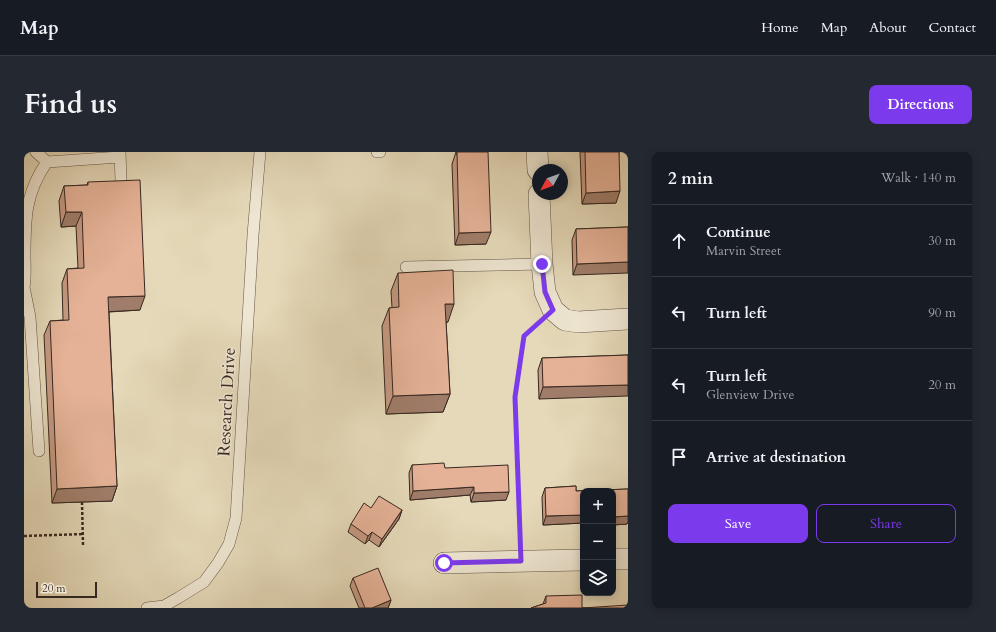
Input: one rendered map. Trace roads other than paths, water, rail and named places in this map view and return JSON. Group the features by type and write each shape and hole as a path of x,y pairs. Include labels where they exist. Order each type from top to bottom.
{"street":[{"path":"537,152 538,164"},
{"path":"539,200 542,264 549,301 565,320 578,322 628,319"},
{"path":"616,559 628,559"},
{"path":"444,563 580,560"}],"lane":[{"path":"36,152 47,162"},
{"name":"Research Drive","path":"147,608 164,606 204,582 218,563 229,544 236,518 253,236 260,152"},
{"path":"39,451 30,317 24,287 24,219 30,193 38,174 47,162 120,155 121,181"},
{"path":"406,267 542,264"}]}
